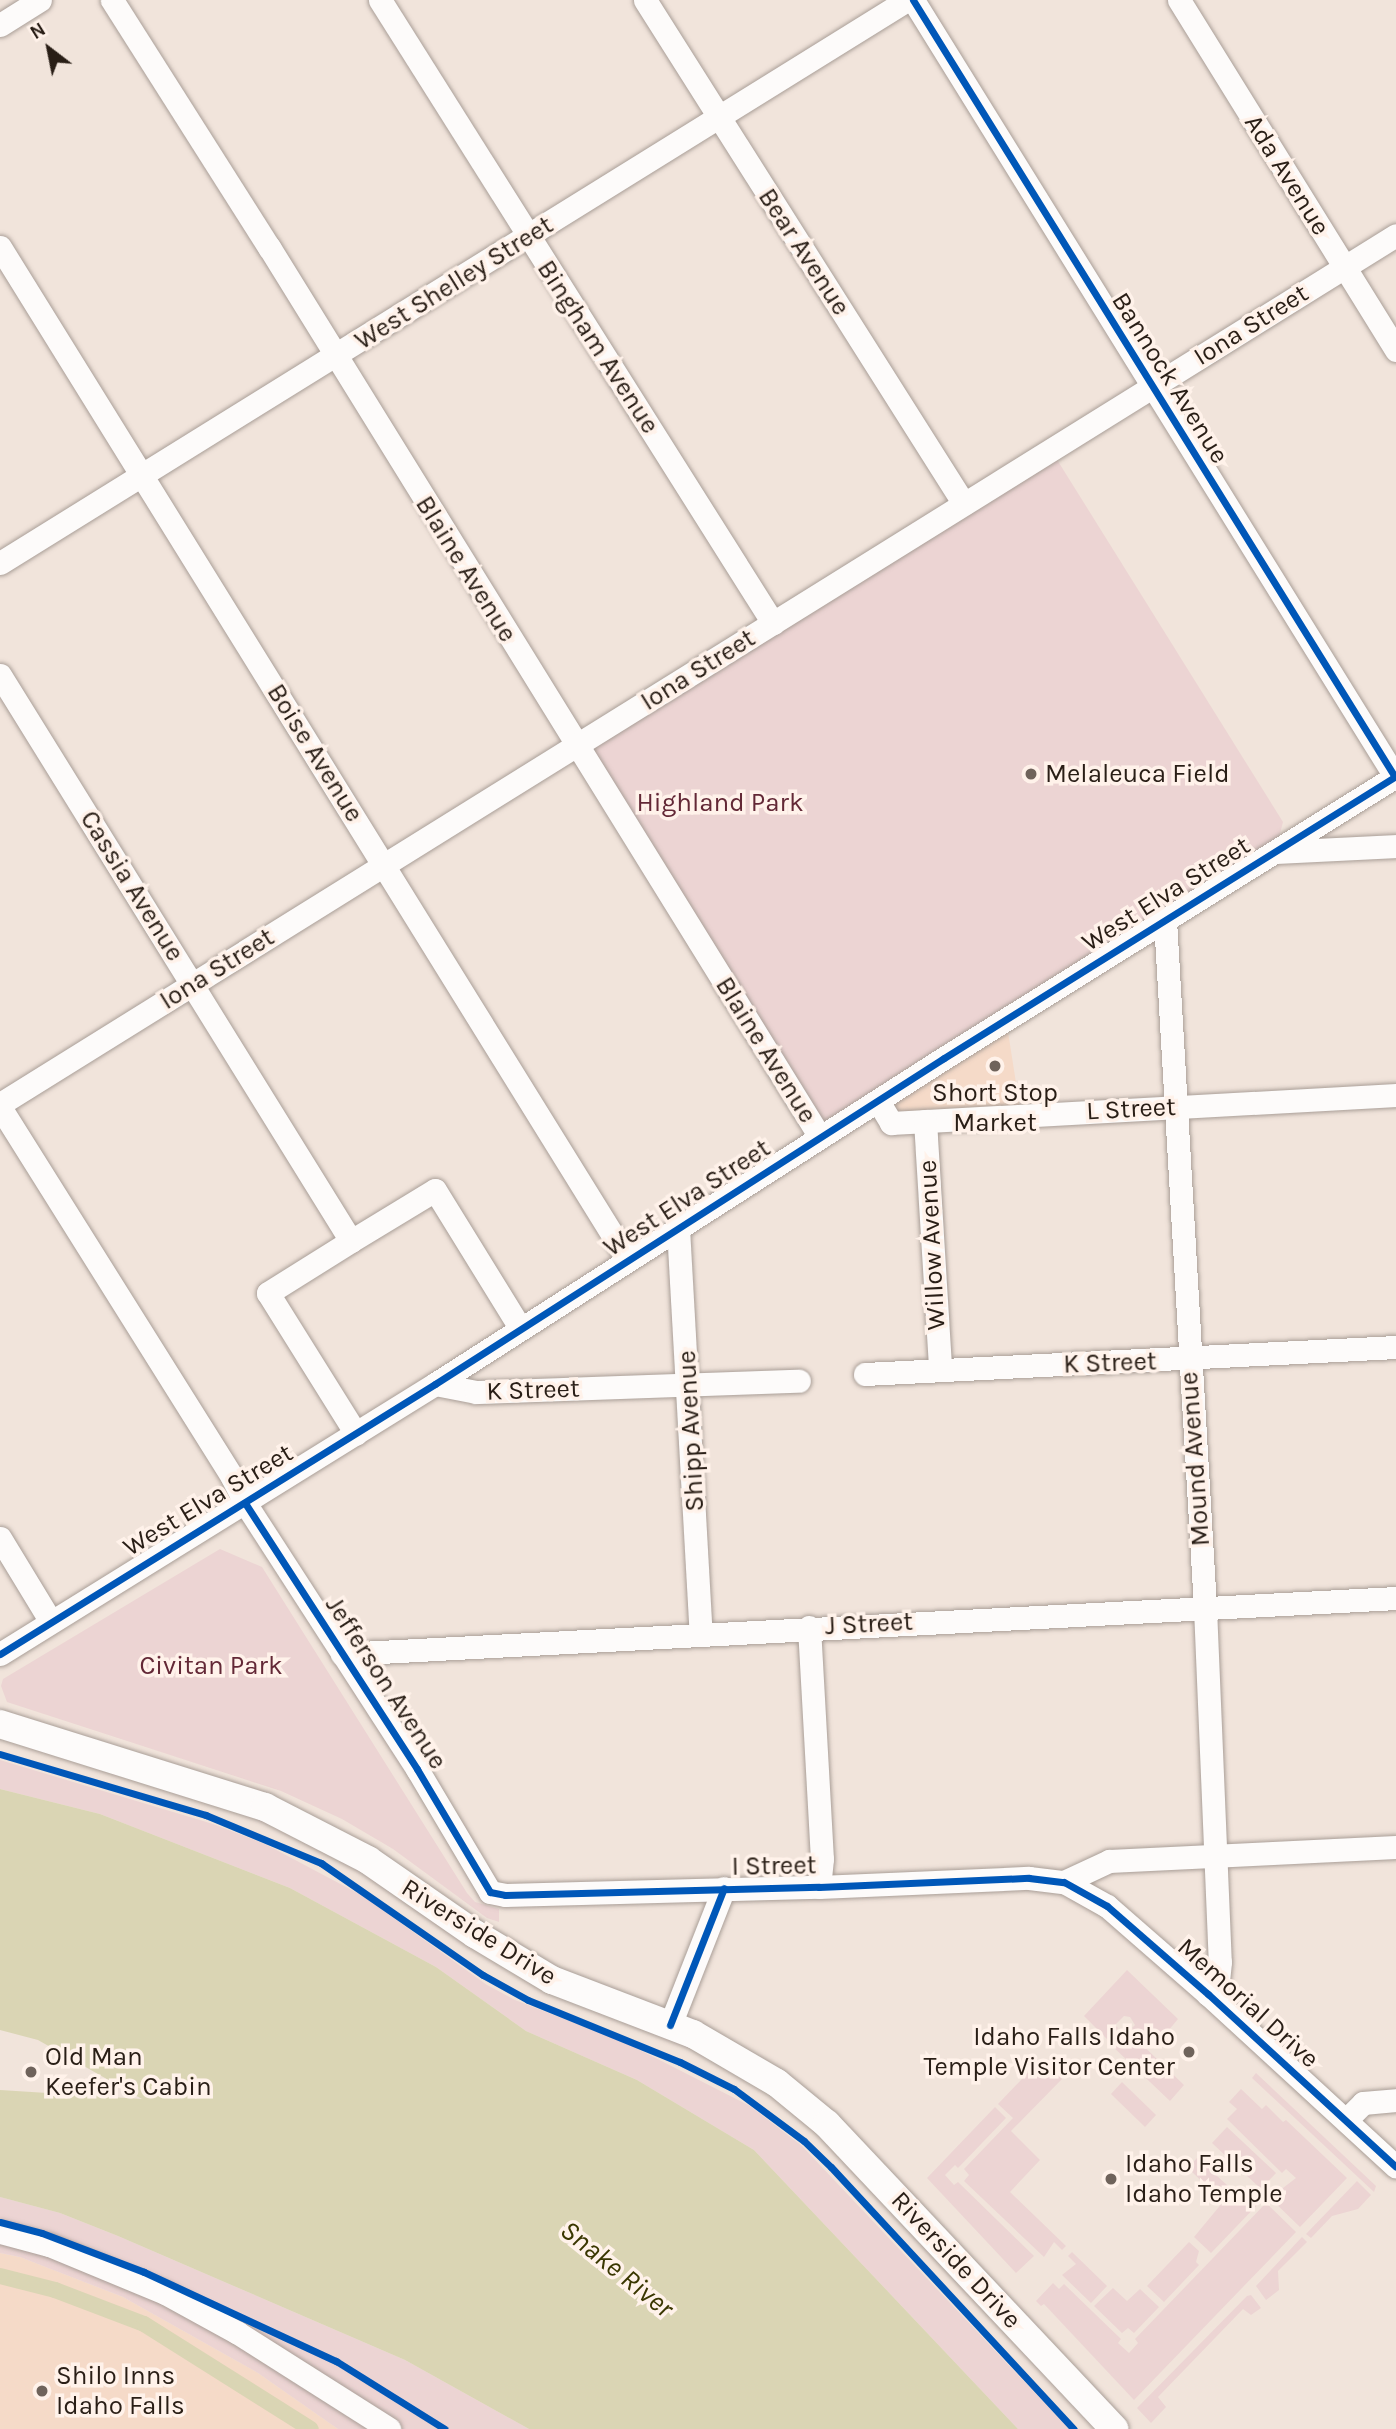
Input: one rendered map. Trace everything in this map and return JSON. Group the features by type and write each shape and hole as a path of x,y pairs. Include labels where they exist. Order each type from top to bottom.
{"main road":[{"name":"Riverside Drive","path":"0,1724 264,1807 368,1860 475,1934 552,1980 670,2025 726,2051 767,2076 827,2124 1114,2429"}],"street":[{"path":"0,25 40,0"},
{"name":"Blaine Avenue","path":"112,0 820,1137"},
{"name":"Bingham Avenue","path":"380,0 773,622"},
{"name":"Bear Avenue","path":"645,0 964,504"},
{"name":"West Shelley Street","path":"0,563 907,0"},
{"name":"Bannock Avenue","path":"913,0 1151,388 1396,777"},
{"name":"Ada Avenue","path":"1179,0 1396,350"},
{"name":"Iona Street","path":"0,1105 1396,235"},
{"name":"Boise Avenue","path":"0,247 628,1260"},
{"name":"Cassia Avenue","path":"0,675 351,1241"},
{"name":"West Elva Street","path":"0,1654 356,1434 820,1137 1396,777"},
{"path":"1275,852 1396,846"},
{"name":"Mound Avenue","path":"1165,920 1177,1107 1188,1360 1205,1608 1216,1857 1220,1962 1217,1982 1208,1994"},
{"name":"L Street","path":"878,1101 891,1123 1396,1095"},
{"name":"Jefferson Avenue","path":"0,1105 232,1477 245,1503 416,1769 486,1888"},
{"name":"Willow Avenue","path":"925,1121 940,1369"},
{"path":"356,1434 268,1293 435,1190 521,1329"},
{"name":"Shipp Avenue","path":"678,1228 690,1385 701,1634"},
{"name":"K Street","path":"865,1374 1188,1360 1396,1347"},
{"name":"K Street","path":"435,1384 476,1392 799,1381"},
{"path":"0,1538 51,1622"},
{"name":"J Street","path":"342,1654 809,1627 1396,1598"},
{"path":"809,1627 822,1859 819,1887"},
{"path":"1064,1882 1088,1868 1109,1861 1396,1847"},
{"name":"I Street","path":"486,1888 494,1894 505,1895 819,1887 1029,1878 1064,1882"},
{"name":"Memorial Drive","path":"1064,1882 1107,1906 1208,1994 1396,2167"},
{"path":"670,2025 724,1888"},
{"path":"1346,2120 1363,2103 1396,2100"},
{"path":"0,2232 49,2245 165,2293 239,2333 389,2429"}],"shaded area":[{"path":"1006,1019 1021,1115 891,1123 878,1101"},
{"path":"0,2253 20,2257 123,2297 258,2373 338,2429 0,2429"}],"green space":[{"name":"Melaleuca Field","path":"1051,450 1283,822 1275,852 820,1137 576,746"},
{"name":"Civitan Park","path":"220,1549 262,1567 467,1893 475,1902 499,1909 499,1922 487,1918 393,1849 342,1819 281,1791 7,1702 1,1686 3,1679"},
{"path":"0,1760 213,1824 265,1844 363,1896 487,1985 515,2000 626,2043 750,2106 802,2146 1069,2429 1018,2429 754,2150 637,2080 526,2031 436,1967 290,1888 100,1814 0,1789"},
{"path":"1127,1970 1178,2019 1153,2049 1132,2028 1135,2025 1130,2017 1124,2016 1115,2025 1118,2028 1107,2039 1084,2016"},
{"path":"1131,2034 1184,2085 1170,2101 1110,2044 1119,2035 1125,2040"},
{"path":"1041,2059 1062,2079 1011,2131 1040,2160 1010,2192 1066,2246 1062,2250 1054,2242 1044,2257 964,2181 969,2175 964,2169 1013,2118 998,2104"},
{"path":"1256,2073 1376,2186 1374,2192 1252,2078"},
{"path":"1122,2082 1156,2115 1145,2127 1111,2094"},
{"path":"1241,2089 1262,2109 1266,2105 1283,2122 1286,2120 1347,2178 1300,2227 1270,2198 1296,2178 1286,2169 1282,2173 1227,2119 1237,2109 1229,2102"},
{"path":"995,2107 1006,2118 958,2168 955,2165 945,2175 954,2185 958,2182 1034,2256 1016,2273 927,2178"},
{"path":"1227,2127 1276,2173 1261,2189 1212,2143"},
{"path":"1197,2158 1247,2203 1256,2195 1261,2201 1211,2253 1194,2237 1223,2202 1188,2168"},
{"path":"1357,2181 1371,2195 1358,2209 1332,2216 1311,2238 1306,2234"},
{"path":"0,2197 60,2213 118,2236 405,2360 529,2429 338,2429 258,2373 123,2297 20,2257 0,2253"},
{"path":"1266,2203 1296,2232 1134,2400 1044,2304 1041,2306 1036,2301 1053,2283 1059,2289 1064,2284 1121,2339 1118,2343 1129,2353 1138,2343 1135,2339"},
{"path":"1302,2237 1307,2242 1278,2271 1279,2290 1266,2300 1256,2286"},
{"path":"1189,2242 1199,2251 1196,2262 1199,2265 1164,2302 1147,2286"},
{"path":"1072,2252 1107,2286 1091,2303 1062,2275 1076,2264 1068,2256"},
{"path":"1113,2288 1127,2301 1140,2289 1159,2307 1134,2333 1128,2328 1122,2333 1094,2306"},
{"path":"1251,2295 1261,2308 1251,2315 1243,2309 1158,2397 1166,2407 1151,2423 1137,2408 1247,2296"}],"water":[{"name":"Snake River","path":"0,1789 100,1814 290,1888 436,1967 526,2031 637,2080 754,2150 1018,2429 529,2429 405,2360 118,2236 60,2213 0,2197 0,2090 142,2099 38,2040 0,2030"}],"waterway":[{"path":"0,2276 55,2290 144,2324 311,2429"}],"cycle path":[{"path":"913,0 1395,777"},
{"path":"0,1654 435,1384 944,1058 1396,776"},
{"path":"245,1503 417,1769 490,1892 505,1895 819,1887 1029,1878 1064,1882 1107,1906 1208,1994 1396,2167"},
{"path":"0,1754 206,1815 321,1863 483,1975 528,2000 680,2062 734,2089 804,2141 831,2167 1074,2429"},
{"path":"670,2025 724,1888"},
{"path":"0,2222 42,2233 144,2272 336,2361 445,2429"}],"place":[{"name":"Melaleuca Field","path":"1031,774"},
{"name":"Short Stop Market","path":"995,1066"},
{"name":"Idaho Falls Idaho Temple Visitor Center","path":"1189,2052"},
{"name":"Old Man Keefer's Cabin","path":"31,2072"},
{"name":"Idaho Falls Idaho Temple","path":"1111,2179"},
{"name":"Shilo Inns Idaho Falls","path":"42,2391"}],"park label":[{"name":"Highland Park","path":"720,803"}]}
